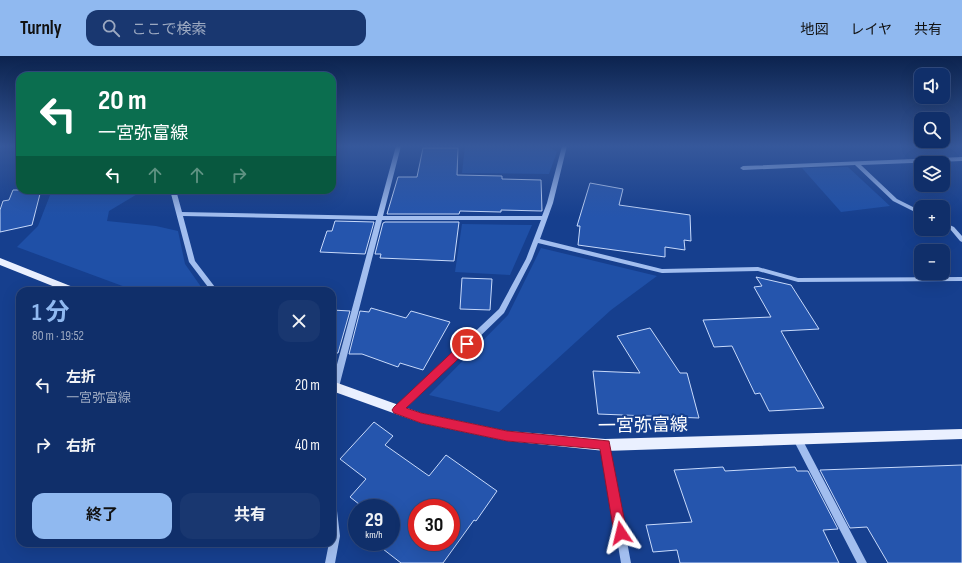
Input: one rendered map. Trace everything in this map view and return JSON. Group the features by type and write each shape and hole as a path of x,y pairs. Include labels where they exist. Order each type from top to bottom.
{"main road":[{"path":"0,261 64,287"},
{"name":"一宮弥富線","path":"336,387 421,418 507,436 605,444 798,440 962,434"}],"street":[{"path":"336,379 393,170"},
{"path":"398,410 502,311 536,240 550,203 559,170"},
{"path":"863,170 895,200 914,210"},
{"path":"175,194 192,262 212,287"},
{"path":"179,214 380,218 544,218"},
{"path":"950,227 962,240"},
{"path":"536,240 662,271 758,269 798,280 962,279"},
{"path":"798,440 862,563"},
{"path":"605,444 626,563"},
{"path":"330,563 333,547"}],"shaded area":[{"path":"462,170 551,170 549,174 462,173"},
{"path":"803,170 851,170 890,206 841,212"},
{"path":"50,194 137,194 109,211 107,221 156,226 178,231 185,264 201,287 125,287 17,247 38,226"},
{"path":"462,224 532,225 510,275 455,272"},
{"path":"541,248 657,276 611,310 499,412 429,395 508,315"}],"building":[{"path":"419,170 457,170 457,175 502,176 502,179 541,180 542,211 501,210 501,212 460,211 459,214 387,214 398,177 417,177"},
{"path":"590,183 623,189 619,205 690,215 691,241 684,240 685,250 665,247 665,257 578,245 580,226 577,226"},
{"path":"13,190 16,190 16,194 40,194 32,225 0,232 0,210 3,201 9,200"},
{"path":"335,221 374,222 365,254 320,252 327,231 332,231"},
{"path":"459,222 454,261 380,258 381,254 375,254 383,223"},
{"path":"756,277 791,285 819,329 781,331 824,408 769,411 760,393 755,394 732,346 714,347 703,320 771,317 754,287 762,286"},
{"path":"462,278 492,279 490,310 460,309"},
{"path":"371,308 406,318 411,311 450,322 423,370 400,363 398,367 362,354 349,354 360,311 369,312"},
{"path":"336,310 350,311 338,353 336,353"},
{"path":"650,328 680,373 687,373 699,418 598,414 593,371 640,373 617,336"},
{"path":"374,422 393,436 385,445 429,476 446,455 497,491 476,521 474,520 460,539 460,499 408,499 408,551 452,551 443,563 401,563 386,551 400,551 400,499 353,499 350,497 366,479 340,459"},
{"path":"962,465 962,563 888,563 867,527 850,528 820,470"},
{"path":"723,467 725,471 795,467 797,471 808,471 838,529 823,530 839,563 680,563 677,550 653,552 646,525 692,522 674,470"}],"route":[{"path":"467,344 398,410 421,418 507,436 605,444 621,533"}]}
